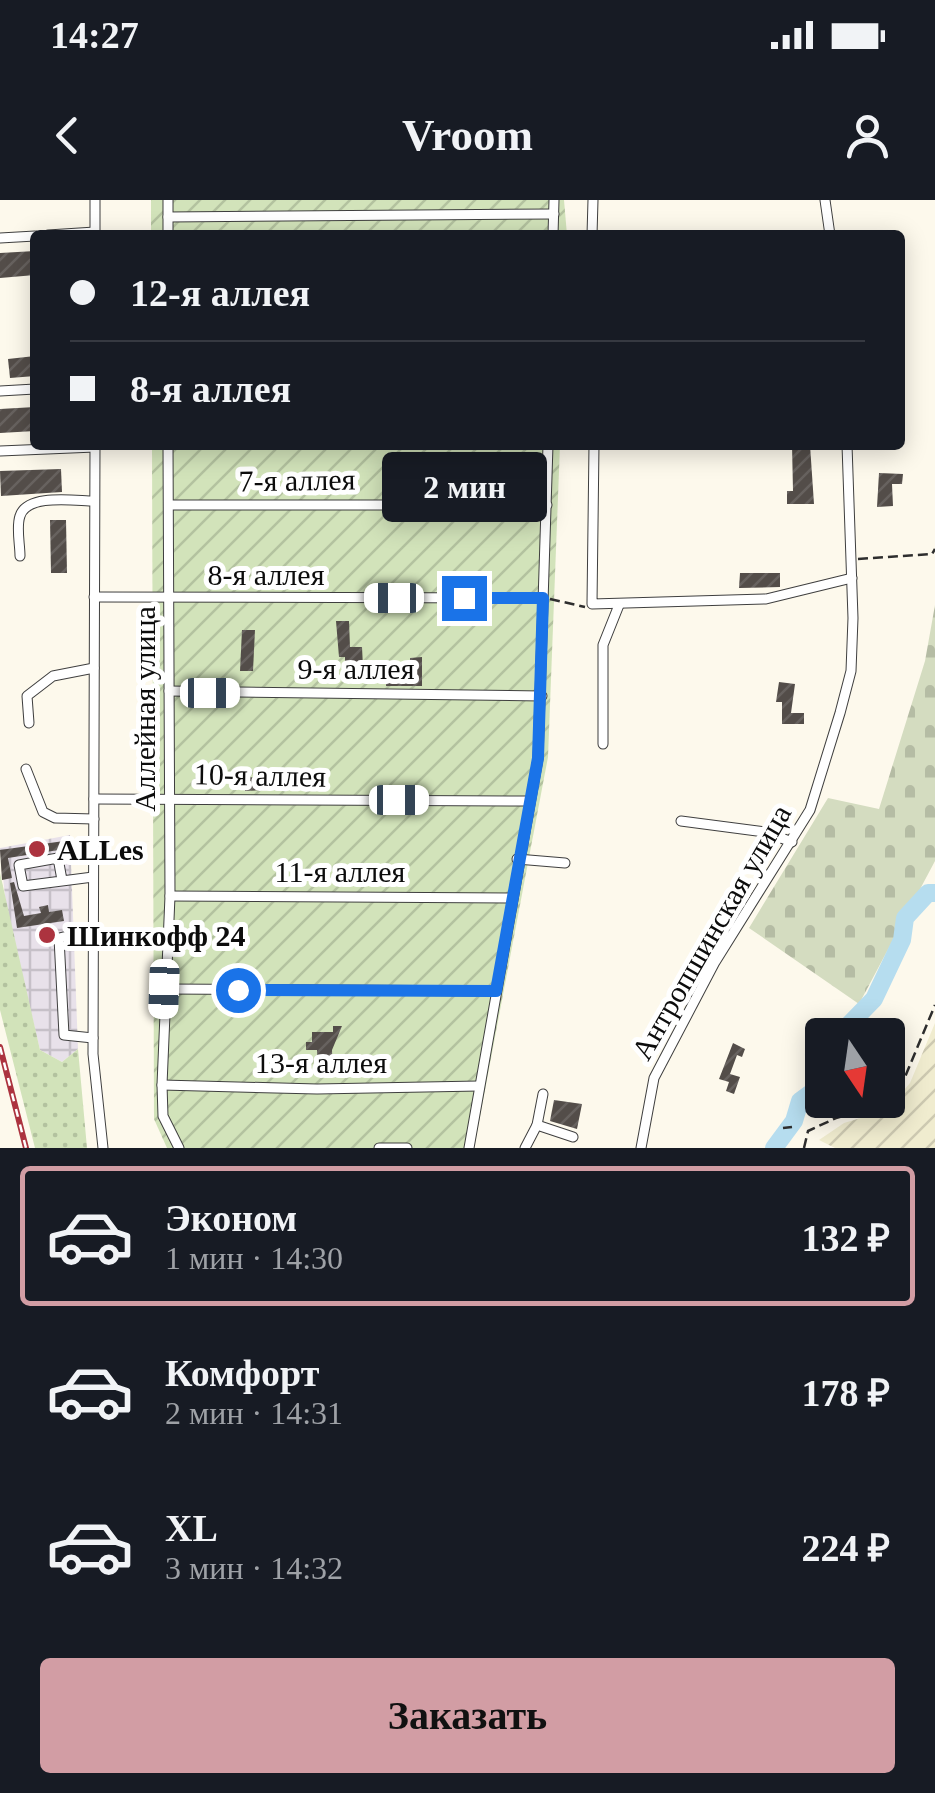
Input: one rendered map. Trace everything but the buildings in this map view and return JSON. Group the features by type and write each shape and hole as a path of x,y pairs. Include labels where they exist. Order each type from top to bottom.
{"street":[{"path":"95,200 95,230"},
{"path":"168,200 168,230"},
{"path":"553,230 554,200"},
{"path":"592,230 593,200"},
{"path":"825,200 829,230"},
{"path":"168,217 554,214"},
{"path":"0,238 30,236"},
{"path":"0,391 30,389"},
{"path":"0,451 30,449"},
{"path":"95,450 93,1038 103,1148"},
{"name":"Аллейная улица","path":"168,450 170,896 162,1085 164,1116 179,1148"},
{"path":"468,1148 538,758 548,450"},
{"path":"594,450 592,604 766,598 852,578"},
{"name":"Антропшинская улица","path":"641,1148 654,1078 685,1014 810,810 850,672 852,578 847,450"},
{"path":"20,556 19,517 28,506 50,501 94,501"},
{"name":"7-я аллея","path":"169,505 547,505"},
{"name":"8-я аллея","path":"94,597 543,598"},
{"path":"603,744 603,645 619,605"},
{"path":"29,723 27,696 53,676 94,668"},
{"name":"9-я аллея","path":"169,691 542,696"},
{"path":"26,769 43,812 55,818 94,819"},
{"name":"10-я аллея","path":"94,799 528,801"},
{"path":"681,822 765,832 792,842"},
{"path":"62,880 58,858 19,865 22,886 93,877"},
{"path":"518,859 565,863"},
{"name":"11-я аллея","path":"170,896 510,898"},
{"path":"92,930 59,938 64,1036 93,1038"},
{"path":"164,989 496,991"},
{"name":"13-я аллея","path":"162,1085 317,1089 480,1086"},
{"path":"525,1148 537,1125 543,1094"},
{"path":"537,1125 573,1137"},
{"path":"380,1148 407,1148"}],"path":[{"path":"851,560 932,554 935,549"},
{"path":"543,598 582,608 592,604"},
{"path":"804,1148 808,1131 836,1118 881,1106 900,1089 935,1005"},
{"path":"783,1128 792,1127"}],"shaded area":[{"path":"70,835 78,1049 62,1062 40,1050 6,906 0,848"},
{"path":"935,1023 935,1148 835,1148 819,1140 844,1123 861,1118 905,1118 905,1089"}],"green space":[{"path":"151,200 564,200 567,230 151,230"},
{"path":"152,450 560,450 548,757 474,1148 167,1148 154,1119"},
{"path":"935,605 935,861 859,1004 749,928 828,798 879,809 925,661"},
{"path":"0,873 40,1050 62,1062 78,1049 87,1148 35,1148 0,1010"}],"waterway":[{"path":"856,1018 874,999 902,940 905,918 928,893 935,893"},
{"path":"774,1148 805,1097"}],"railway":[{"path":"0,1047 26,1148"}],"place":[{"name":"ALLes","path":"37,849"},
{"name":"Шинкофф 24","path":"47,935"}],"route":[{"path":"238,990 496,991 538,758 543,598 464,598"}]}
